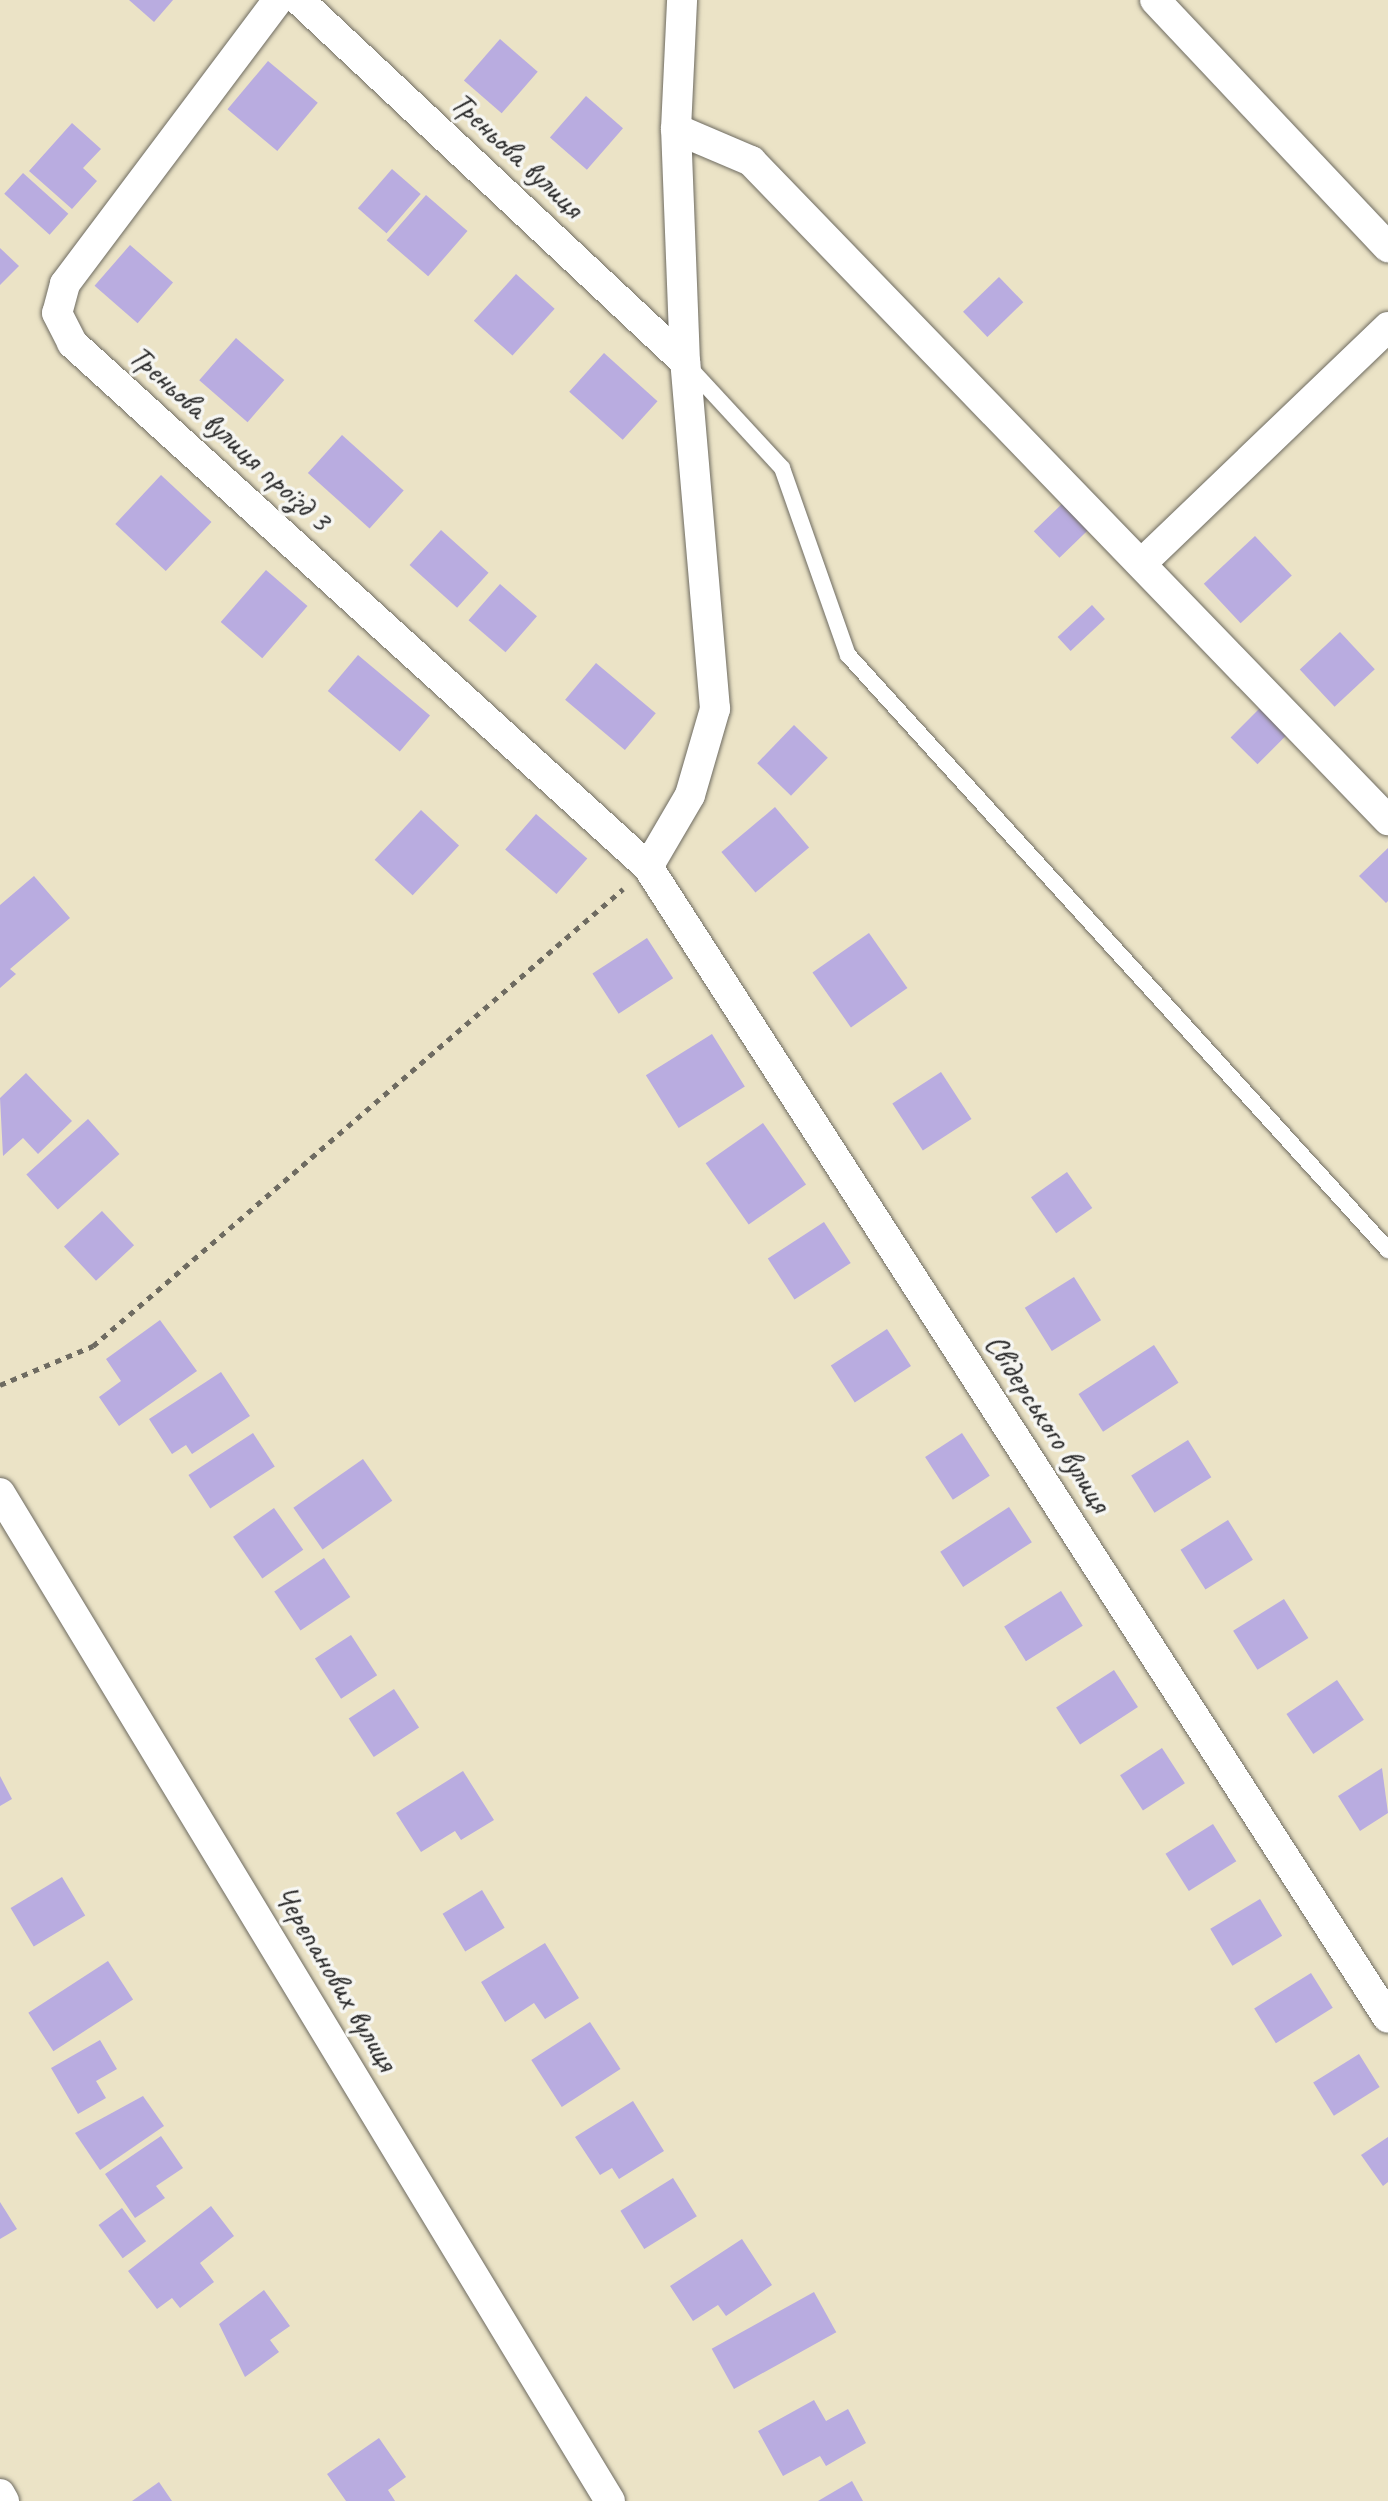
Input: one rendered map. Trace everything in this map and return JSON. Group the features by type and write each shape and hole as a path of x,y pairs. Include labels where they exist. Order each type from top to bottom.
{"street":[{"name":"Треньова вулиця проїзд 3","path":"278,0 65,284 57,313 72,343 648,867"},
{"name":"Треньова вулиця","path":"299,0 685,362"},
{"path":"648,867 690,795 715,709 685,362 676,129 682,0"},
{"path":"1155,0 1388,247"},
{"path":"676,129 751,161 1388,820"},
{"path":"1142,563 1388,327"},
{"name":"Свiдерського вулиця","path":"648,867 1388,2018"},
{"name":"Черепанових вулиця","path":"0,1493 610,2501"},
{"path":"0,2494 4,2501"}],"lane":[{"path":"685,362 782,468 848,655 1388,1250"}],"path":[{"path":"0,1385 93,1346 648,867"}],"building":[{"path":"129,0 173,0 154,22"},
{"path":"500,39 538,72 502,113 464,81"},
{"path":"268,61 318,103 277,151 228,109"},
{"path":"586,96 623,128 587,170 550,138"},
{"path":"72,123 101,149 83,168 97,181 72,209 29,171"},
{"path":"392,169 421,194 387,233 358,208"},
{"path":"23,173 68,214 50,235 4,194"},
{"path":"426,195 468,231 428,276 387,240"},
{"path":"130,245 173,282 138,323 95,286"},
{"path":"0,248 19,266 0,285"},
{"path":"516,274 555,309 512,356 474,321"},
{"path":"999,277 1023,302 987,337 963,312"},
{"path":"236,338 284,380 248,422 199,380"},
{"path":"604,353 658,401 623,440 569,392"},
{"path":"342,435 404,491 370,528 308,473"},
{"path":"161,475 211,522 166,571 115,524"},
{"path":"1064,502 1090,529 1059,558 1034,531"},
{"path":"441,530 489,573 457,608 410,565"},
{"path":"1255,536 1292,575 1241,623 1204,584"},
{"path":"266,570 308,606 262,658 221,622"},
{"path":"500,584 537,616 505,652 469,620"},
{"path":"1092,605 1105,619 1071,651 1058,637"},
{"path":"1340,632 1375,669 1335,707 1300,670"},
{"path":"358,655 430,715 400,751 328,691"},
{"path":"596,663 656,713 625,750 565,700"},
{"path":"1261,707 1288,734 1257,764 1231,737"},
{"path":"794,725 828,758 791,796 757,763"},
{"path":"775,807 809,848 755,893 721,852"},
{"path":"421,810 459,845 413,895 375,860"},
{"path":"536,814 587,859 556,894 505,849"},
{"path":"1388,848 1388,901 1386,903 1359,876"},
{"path":"34,876 70,918 10,969 16,974 0,988 0,905"},
{"path":"869,933 907,988 851,1027 812,973"},
{"path":"647,938 673,978 619,1014 592,973"},
{"path":"712,1034 745,1087 679,1128 646,1075"},
{"path":"941,1072 971,1119 923,1151 892,1104"},
{"path":"26,1073 72,1121 38,1154 23,1138 3,1156 0,1098"},
{"path":"88,1119 119,1154 58,1209 26,1175"},
{"path":"763,1123 806,1184 749,1225 706,1163"},
{"path":"1067,1172 1092,1208 1056,1233 1031,1197"},
{"path":"102,1211 134,1245 96,1281 64,1246"},
{"path":"824,1222 851,1263 794,1300 768,1258"},
{"path":"1074,1277 1101,1320 1052,1351 1025,1308"},
{"path":"160,1320 197,1371 119,1426 99,1397 121,1381 106,1359"},
{"path":"887,1329 911,1366 855,1402 831,1365"},
{"path":"1154,1345 1179,1383 1103,1432 1079,1394"},
{"path":"221,1372 250,1416 192,1454 186,1445 172,1454 149,1419"},
{"path":"253,1433 275,1467 210,1508 188,1475"},
{"path":"962,1433 990,1476 953,1500 925,1457"},
{"path":"1188,1440 1211,1477 1154,1513 1131,1476"},
{"path":"363,1459 392,1501 323,1550 293,1508"},
{"path":"1009,1507 1032,1542 963,1587 940,1552"},
{"path":"274,1508 303,1550 262,1578 233,1537"},
{"path":"1228,1520 1253,1560 1205,1590 1181,1550"},
{"path":"324,1558 350,1597 301,1631 274,1592"},
{"path":"1061,1591 1083,1626 1026,1661 1004,1627"},
{"path":"1284,1599 1308,1638 1257,1670 1233,1631"},
{"path":"351,1635 377,1675 341,1699 315,1658"},
{"path":"1114,1670 1138,1707 1080,1744 1056,1708"},
{"path":"1337,1680 1364,1720 1313,1754 1286,1714"},
{"path":"394,1689 419,1728 374,1757 349,1718"},
{"path":"1162,1748 1185,1783 1143,1810 1120,1775"},
{"path":"1382,1768 1388,1813 1360,1831 1338,1796"},
{"path":"463,1771 494,1820 461,1840 455,1831 421,1852 396,1813"},
{"path":"0,1776 12,1799 0,1806"},
{"path":"1213,1824 1236,1861 1189,1891 1166,1854"},
{"path":"62,1877 85,1916 34,1946 11,1908"},
{"path":"482,1890 505,1928 465,1951 443,1914"},
{"path":"1260,1899 1282,1936 1232,1966 1210,1929"},
{"path":"545,1943 579,1998 545,2019 534,2003 505,2022 481,1982"},
{"path":"108,1961 133,2000 53,2051 28,2013"},
{"path":"1311,1973 1333,2008 1276,2043 1254,2009"},
{"path":"590,2022 620,2069 562,2107 531,2060"},
{"path":"100,2040 117,2069 96,2081 106,2098 78,2114 51,2068"},
{"path":"1359,2054 1380,2087 1334,2116 1313,2083"},
{"path":"143,2096 164,2126 100,2170 75,2133"},
{"path":"633,2101 664,2151 619,2179 612,2168 600,2175 575,2137"},
{"path":"161,2136 183,2168 156,2186 165,2198 135,2218 105,2174"},
{"path":"1388,2137 1388,2182 1383,2186 1361,2155"},
{"path":"673,2178 697,2216 644,2249 620,2211"},
{"path":"0,2202 17,2229 0,2239"},
{"path":"211,2206 234,2236 200,2263 214,2282 180,2308 172,2298 157,2309 128,2271"},
{"path":"122,2208 146,2241 123,2258 99,2225"},
{"path":"742,2239 772,2285 726,2316 718,2305 693,2321 670,2286"},
{"path":"264,2290 290,2326 270,2340 279,2352 245,2377 219,2324"},
{"path":"814,2292 836,2332 734,2389 712,2349"},
{"path":"814,2400 826,2421 848,2409 866,2443 826,2466 820,2456 783,2476 758,2431"},
{"path":"379,2438 406,2477 388,2490 395,2501 346,2501 327,2474"},
{"path":"852,2481 863,2501 818,2501"},
{"path":"159,2482 172,2501 132,2501"}]}
